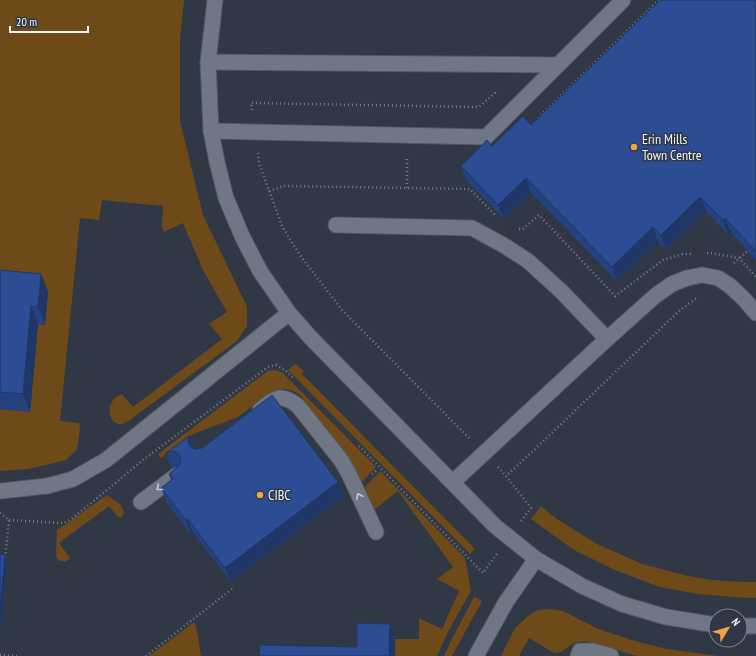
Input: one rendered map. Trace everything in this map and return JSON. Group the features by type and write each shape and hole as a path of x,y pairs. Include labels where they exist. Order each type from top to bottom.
{"lane":[{"path":"215,0 208,62 211,131 217,162 226,198 240,230 260,271 289,313 310,337 496,526 536,558 582,586 622,604 666,617 708,624"},
{"path":"211,131 486,136 623,0"},
{"path":"208,62 557,65"},
{"path":"336,225 472,228 505,246 528,261 562,292 607,339"},
{"path":"453,482 607,339 655,296 672,284 687,278 702,275 718,278 729,285 756,312"},
{"path":"0,491 47,486 73,479 106,460 289,313"},
{"path":"249,419 273,400 283,398 291,400 298,406 341,460 376,532"},
{"path":"141,502 177,475"},
{"path":"476,656 506,602 536,558"},
{"path":"578,656 580,651 593,651 611,656"}],"path":[{"path":"506,476 342,310 299,254 282,226 259,163 251,103 480,107 495,93 535,121 659,0"},
{"path":"407,158 407,188"},
{"path":"269,191 284,186 470,189 495,215"},
{"path":"517,230 523,228 538,215 615,296 664,260 683,254 697,254"},
{"path":"704,253 739,258 756,277"},
{"path":"371,476 378,469"},
{"path":"0,513 9,520 5,560"},
{"path":"146,656 232,589"},
{"path":"0,655 18,656"}],"shaded area":[{"path":"0,0 184,0 180,39 180,121 203,215 247,307 247,326 237,341 127,422 118,424 114,422 109,411 114,399 122,394 133,407 222,339 209,324 227,312 203,270 183,223 164,232 162,227 163,206 102,200 99,220 80,218 60,421 79,423 80,428 77,449 66,460 29,469 0,471 0,409 30,412 38,324 45,325 0,288"},
{"path":"295,364 304,371 302,374 475,549 470,554 288,370"},
{"path":"275,370 283,373 376,467 361,483 351,461 300,395 285,389 271,392 238,417 193,434 161,458 158,454 268,371"},
{"path":"380,471 465,558 471,591 449,630 437,656 395,656 395,639 419,639 419,618 442,629 459,591 437,579 453,567 398,491 375,509 364,488"},
{"path":"107,495 120,504 124,512 122,517 118,517 109,506 59,543 70,558 65,562 58,560 56,556 57,530"},
{"path":"541,506 557,519 597,544 642,564 688,576 712,580 756,582 756,598 698,594 660,587 615,570 574,550 531,519"},
{"path":"474,597 482,601 452,656 444,656 453,637"},
{"path":"551,609 563,611 598,629 635,641 666,649 718,656 637,656 585,641 574,643 561,652 554,653 529,638 519,656 501,656 515,628 529,615 538,610"},
{"path":"193,623 196,625 201,656 149,656"}],"building":[{"name":"Erin Mills Town Centre","path":"660,0 756,0 756,251 725,218 723,220 700,197 661,235 653,227 612,267 526,178 498,205 461,166 487,140 492,146 523,116 531,125"},
{"path":"0,270 41,274 38,307 31,306 23,394 0,392"},
{"name":"CIBC","path":"272,395 338,482 225,568 188,519 186,520 161,488 173,479 169,474 180,464 181,460 176,452 171,451 166,453 189,436 188,441 190,446 194,449 202,448"},
{"path":"0,554 5,555 0,613"},
{"path":"357,623 390,624 389,656 259,656 260,645 357,647"}],"place":[{"name":"Erin Mills Town Centre","path":"634,147"},
{"name":"CIBC","path":"260,495"}]}
